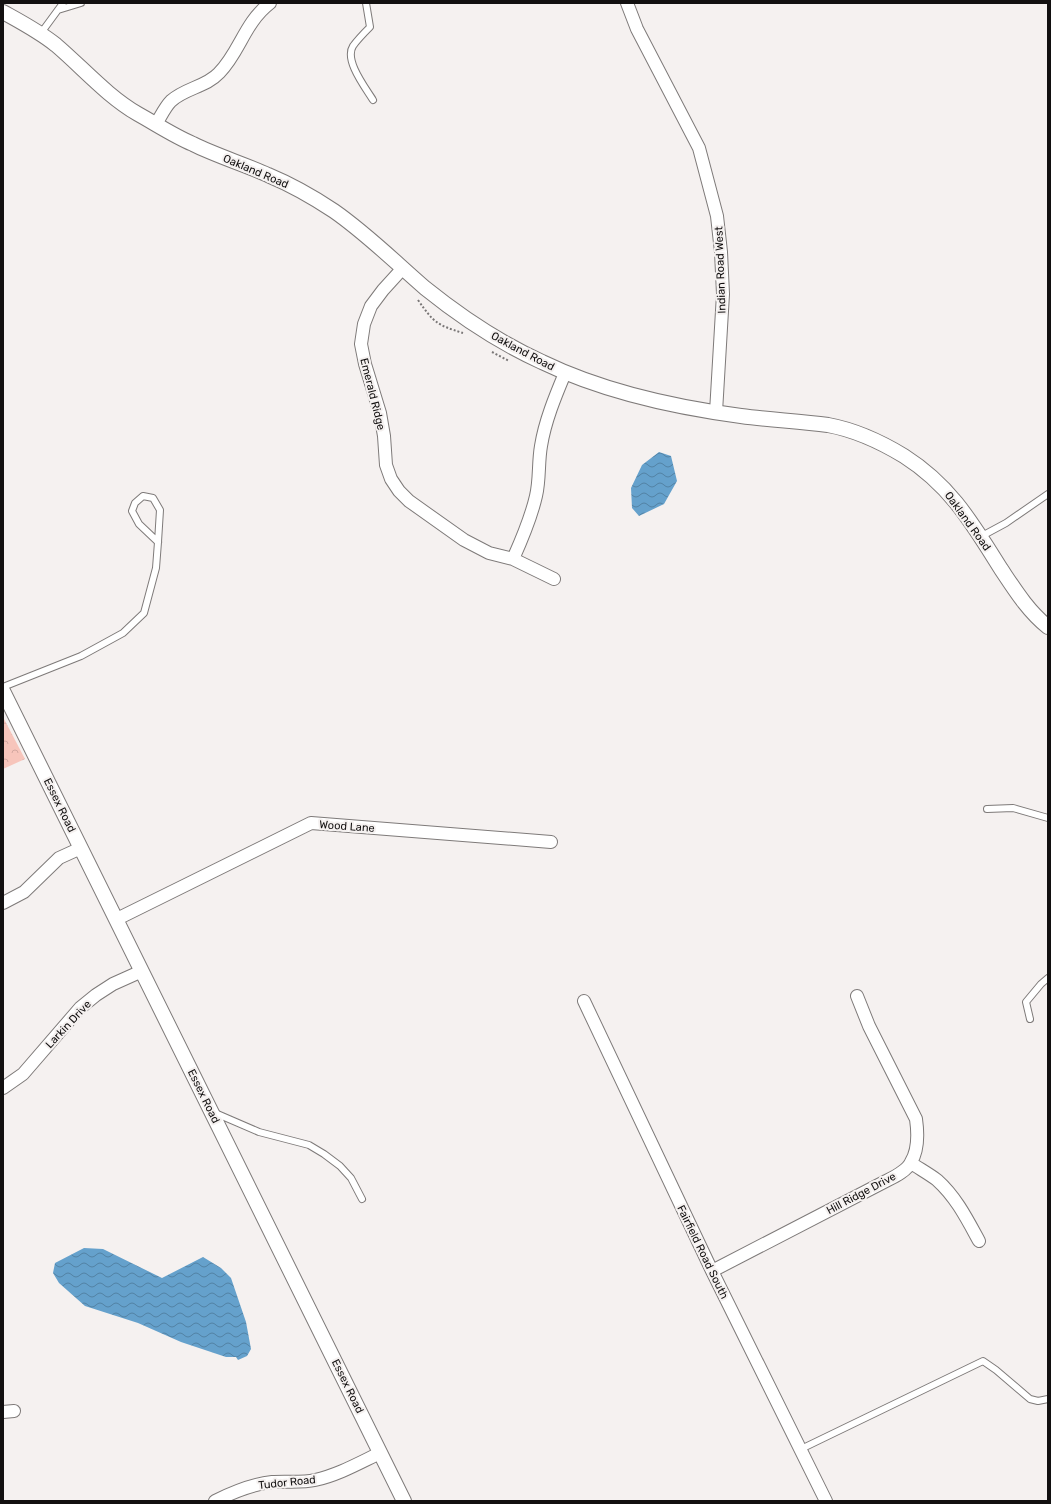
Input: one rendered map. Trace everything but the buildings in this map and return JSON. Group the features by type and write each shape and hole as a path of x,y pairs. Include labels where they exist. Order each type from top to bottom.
{"street":[{"path":"156,124 172,100 183,93 206,83 219,74 228,63 248,27 270,3"},
{"name":"Indian Road West","path":"627,3 638,29 699,148 717,216 721,252 723,294 716,412"},
{"name":"Oakland Road","path":"3,12 40,33 133,111 192,144 269,175 304,192 335,212 367,235 426,288 479,327 507,345 566,373 607,388 652,400 691,408 741,416 830,426 870,438 903,456 931,475 952,496 1021,600 1048,627"},
{"name":"Emerald Ridge","path":"403,268 371,306 364,324 361,344 365,364 380,413 384,436 386,465 391,479 399,491 409,501 464,540 489,553 513,559 554,578"},
{"path":"513,559 531,515 536,496 541,447 546,425 566,373"},
{"name":"Essex Road","path":"3,691 404,1501"},
{"name":"Wood Lane","path":"117,919 311,823 551,842"},
{"path":"3,903 24,892 59,858 81,848"},
{"name":"Larkin Drive","path":"3,1088 23,1074 71,1018 96,995 113,984 142,971"},
{"path":"857,996 869,1026 916,1119 918,1133 916,1147 911,1163 936,1180 949,1192 961,1207 979,1241"},
{"name":"Fairfield Road South","path":"584,1001 712,1270 826,1501"},
{"name":"Hill Ridge Drive","path":"712,1270 898,1175 911,1163"},
{"name":"Tudor Road","path":"215,1501 232,1492 251,1486 271,1482 313,1480 333,1475 380,1452"}],"lane":[{"path":"40,33 63,3"},
{"path":"58,10 81,3"},
{"path":"366,3 370,27 352,47 351,56 354,69 372,100"},
{"path":"980,537 1006,523 1048,494"},
{"path":"3,687 81,656 123,633 144,613 156,568 158,542 160,510 153,498 143,496 135,503 132,510 138,524 158,542"},
{"path":"987,809 1013,808 1048,818"},
{"path":"1030,1020 1026,1002 1048,978"},
{"path":"211,1111 259,1132 309,1145 340,1166 351,1178 362,1199"},
{"path":"801,1449 983,1361 1030,1399 1038,1401 1048,1399"}],"path":[{"path":"418,299 430,316 439,325 469,336"},
{"path":"490,350 512,363"}],"green space":[{"path":"3,717 25,759 3,769"}],"water":[{"path":"659,452 671,456 677,481 664,504 639,516 632,508 631,488 642,465"},
{"path":"84,1248 103,1249 162,1278 203,1257 221,1268 231,1278 246,1322 251,1349 247,1356 238,1360 236,1357 226,1357 181,1342 138,1323 85,1306 59,1283 53,1273 55,1263"}]}
